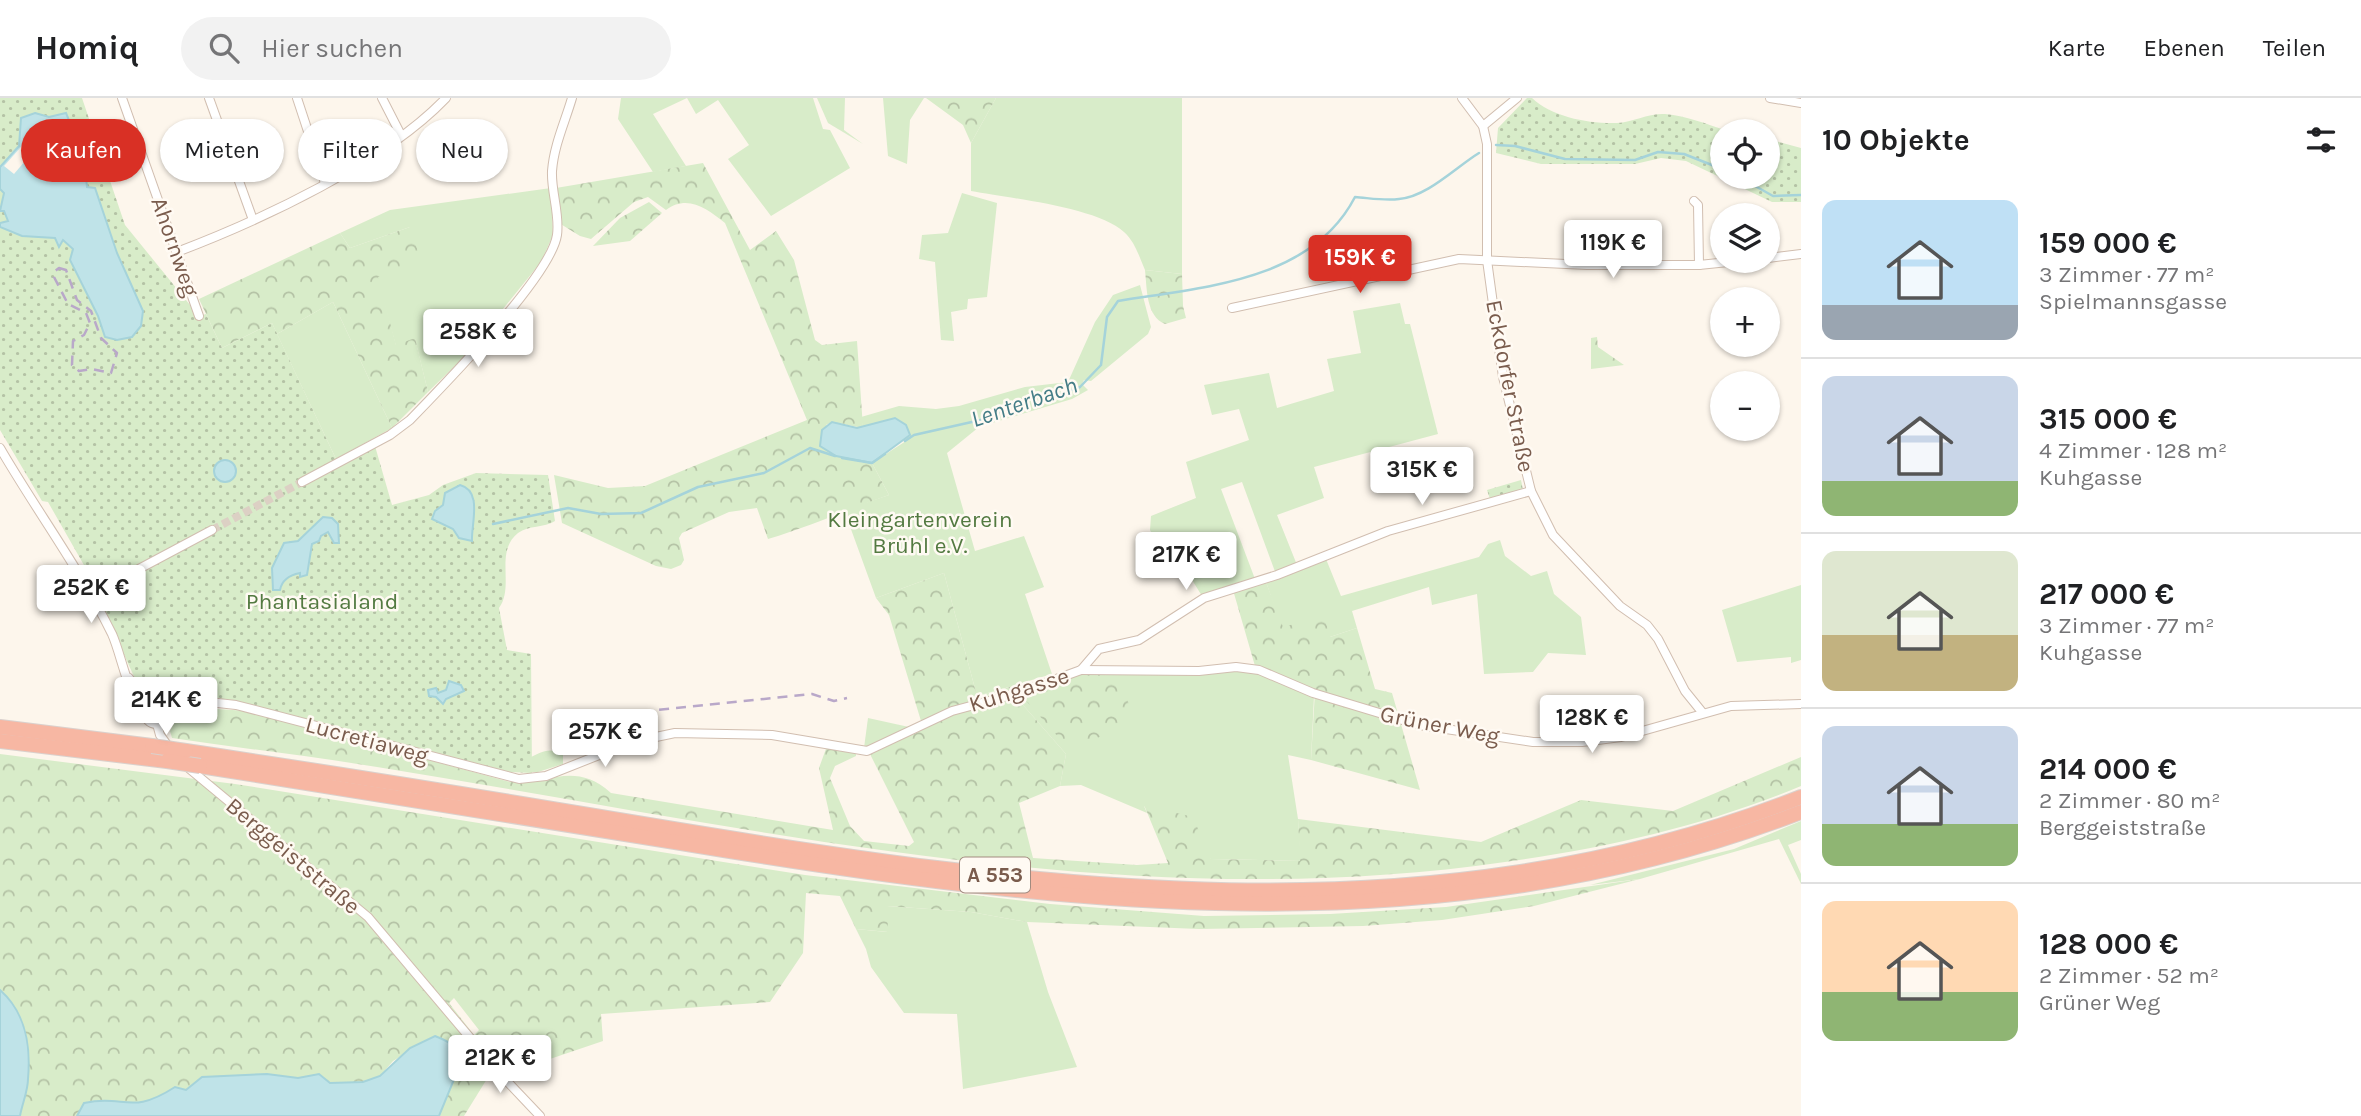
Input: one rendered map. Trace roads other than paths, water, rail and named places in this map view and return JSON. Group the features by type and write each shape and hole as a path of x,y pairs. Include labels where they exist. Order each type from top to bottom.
{"highway":[{"name":"A 553","path":"0,727 186,751 866,859 1072,883 1192,890 1383,888 1534,871 1679,839 1801,797"},
{"name":"A 553","path":"0,741 200,766 888,876 1070,896 1206,904 1384,901 1536,884 1682,852 1801,812"}],"street":[{"name":"Ahornweg","path":"122,98 199,316"},
{"path":"209,98 253,220"},
{"path":"177,252 253,220 325,183 297,98"},
{"path":"382,98 393,119"},
{"path":"402,134 446,98"},
{"path":"302,482 390,435 411,420 481,344 525,290 550,253 557,234 552,171 560,132 572,98"},
{"path":"1462,98 1483,126 1517,98"},
{"path":"1770,98 1801,103"},
{"name":"Eckdorfer Straße","path":"1483,126 1487,144 1487,260 1503,377 1531,491 1553,535 1620,606 1647,625 1658,639 1685,691 1702,712"},
{"path":"1694,201 1698,205 1699,265"},
{"path":"1780,257 1801,254"},
{"path":"1231,308 1459,259 1587,265 1710,264"},
{"name":"Berggeiststraße","path":"0,448 90,595 115,641 129,678 147,709 149,721 157,724 160,735 198,777 316,871 368,917 431,988 483,1054 540,1116"},
{"name":"Kuhgasse","path":"567,770 632,742 675,733 772,735 867,751 952,710 1012,695 1082,670 1099,649 1139,640 1204,598 1277,575 1388,531 1531,491"},
{"path":"90,595 212,530"},
{"name":"Grüner Weg","path":"1082,670 1199,671 1236,667 1259,670 1313,693 1419,726 1533,742 1583,742 1621,737 1678,723 1702,712 1745,704 1801,704"},
{"name":"Lucretiaweg","path":"167,709 200,701 236,705 507,778 536,779 567,770"},
{"path":"147,709 161,703 167,709 167,718 157,724"}],"water":[{"path":"35,113 49,117 66,113 68,119 21,119 21,182 86,182 87,187 95,188 117,253 143,311 141,326 132,337 117,340 105,337 98,316 70,260 73,249 63,240 59,247 55,238 22,236 0,227 0,223 8,221 4,211 0,211 4,193 0,189 0,167 19,146 21,118"},
{"path":"895,418 906,425 910,435 872,463 836,456 820,446 822,430 832,422 857,428"},
{"path":"225,460 233,463 236,471 233,479 225,482 217,479 214,471 217,463"},
{"path":"460,485 467,488 474,501 472,541 459,538 453,529 432,519 435,511 443,505 445,493"},
{"path":"323,517 332,518 338,524 339,543 334,543 328,532 321,536 319,541 312,544 307,575 293,575 285,580 280,590 273,590 272,568 284,543 298,541"},
{"path":"449,681 461,685 464,691 446,699 443,704 436,697 429,696 428,690 436,688 438,693 446,690"},
{"path":"0,990 21,1019 29,1054 28,1084 20,1116 0,1116"},
{"path":"435,1036 454,1046 464,1063 457,1072 439,1116 77,1116 84,1103 148,1100 175,1087 186,1090 202,1077 267,1074 298,1078 319,1074 330,1083 363,1082 380,1076 410,1048"}],"waterway":[{"path":"1496,145 1515,146 1565,159 1635,160 1658,152 1684,154 1710,164"},
{"name":"Lenterbach","path":"905,441 914,435 994,417 1006,405 1034,396 1050,398 1080,387 1101,365 1107,317 1118,301 1218,284 1252,276 1283,264 1311,247 1336,225 1355,197 1388,200 1410,197 1431,187 1479,153"},
{"path":"1760,189 1773,196 1801,195"},
{"name":"Lenterbach","path":"493,524 568,508 601,514 641,513 698,487 764,473 810,448 835,456"},
{"name":"Lenterbach","path":"842,458 872,463 885,454"}],"tunnel":[{"path":"212,530 302,482"}],"railway":[{"path":"59,268 66,270 77,300 91,311 101,338 117,353 111,373 92,369 79,371 72,365 73,341 84,335 90,323 86,313 68,304 54,277 54,272 59,268"},
{"path":"612,727 632,715 648,711 812,694 834,701 847,698"},
{"path":"591,725 620,727"}],"park label":[{"name":"Kleingartenverein Brühl e.V.","path":"920,532"},
{"name":"Phantasialand","path":"322,601"}]}
